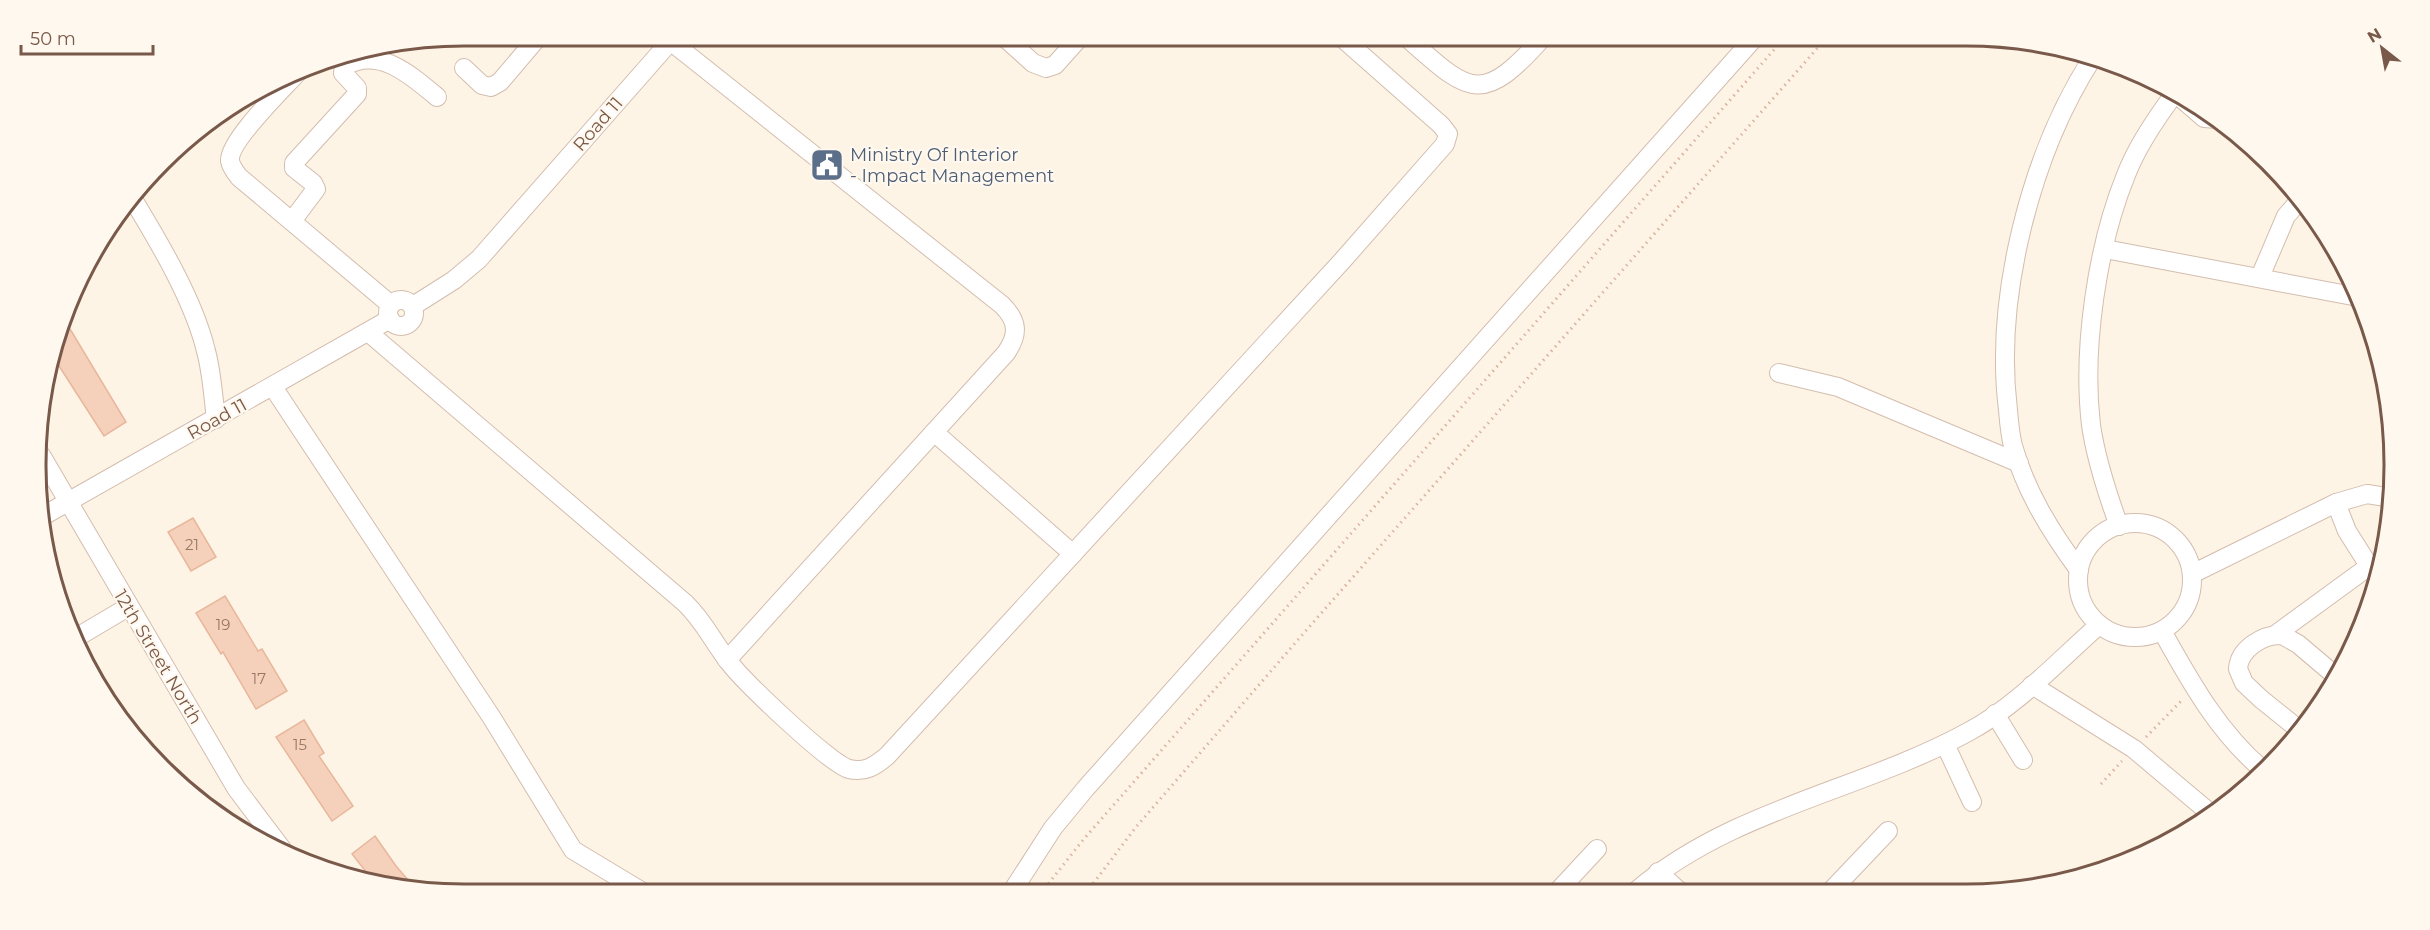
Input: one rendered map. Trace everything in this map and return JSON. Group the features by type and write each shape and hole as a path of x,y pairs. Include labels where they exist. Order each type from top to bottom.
{"street":[{"path":"464,68 482,85 491,87 500,82 531,46"},
{"name":"Road 11","path":"49,513 368,332 391,312 398,325 408,324 414,316 413,306 453,280 479,259 663,46"},
{"path":"680,46 1008,312 1017,330 1014,342 727,660"},
{"path":"1014,46 1033,63 1046,68 1055,65 1072,46"},
{"path":"368,332 685,603 704,624 727,660 746,682 838,764 861,771 875,766 887,756 1445,144 1448,134 1441,125 1351,46"},
{"path":"1416,46 1451,77 1466,85 1480,86 1493,81 1530,46"},
{"path":"1017,884 1053,828 1086,788 1747,46"},
{"path":"292,221 316,189 313,183 294,168 294,163 357,94 355,86 343,73 344,67 364,60 389,63 407,73 437,97"},
{"path":"2079,570 2038,509 2019,463 2012,444 2004,378 2008,301 2022,232 2044,155 2088,65"},
{"path":"284,88 235,144 230,161 239,177 292,221 391,312"},
{"path":"2119,526 2099,467 2091,426 2088,390 2089,341 2105,249 2126,174 2170,101"},
{"path":"136,206 185,297 201,335 210,370 216,419"},
{"path":"2267,278 2286,216 2294,207"},
{"path":"2105,249 2347,295"},
{"path":"1779,373 1838,387 2019,463"},
{"path":"273,387 492,718 573,850 629,884"},
{"path":"934,432 1073,554"},
{"name":"12th Street North","path":"46,464 236,788 272,836"},
{"path":"2192,574 2336,503 2367,494 2383,496"},
{"path":"2336,503 2347,531 2370,568"},
{"path":"2139,523 2167,533 2181,547 2192,574 2187,604 2176,620 2162,631 2131,637 2111,633 2099,625 2083,605 2078,587 2079,570 2083,557 2094,541 2119,526 2139,523"},
{"path":"2293,725 2252,691 2241,678 2238,669 2243,655 2252,645 2275,634 2368,576"},
{"path":"82,634 128,607"},
{"path":"1644,884 1658,872 1705,843 1763,816 1945,744 1995,714 2099,625"},
{"path":"2162,631 2200,698 2246,755 2257,765"},
{"path":"2275,634 2289,637 2329,670"},
{"path":"2032,684 2134,749 2204,808"},
{"path":"1995,714 2023,760"},
{"path":"1945,744 1972,802"},
{"path":"1838,884 1888,831"},
{"path":"1564,884 1597,849"},
{"path":"1658,872 1671,884"}],"path":[{"path":"1048,884 1083,840 1777,46"},
{"path":"1092,884 1136,827 1303,634 1819,46"}],"building":[{"path":"70,328 126,422 104,436 59,366"},
{"path":"193,518 216,557 191,571 168,532"},
{"path":"225,596 258,651 262,649 287,691 256,709 223,652 221,654 196,613"},
{"path":"304,720 324,753 319,756 353,806 332,821 276,737"},
{"path":"375,836 408,880 365,871 352,854"}],"place":[{"name":"Ministry Of Interior - Impact Management","path":"827,165"}]}
